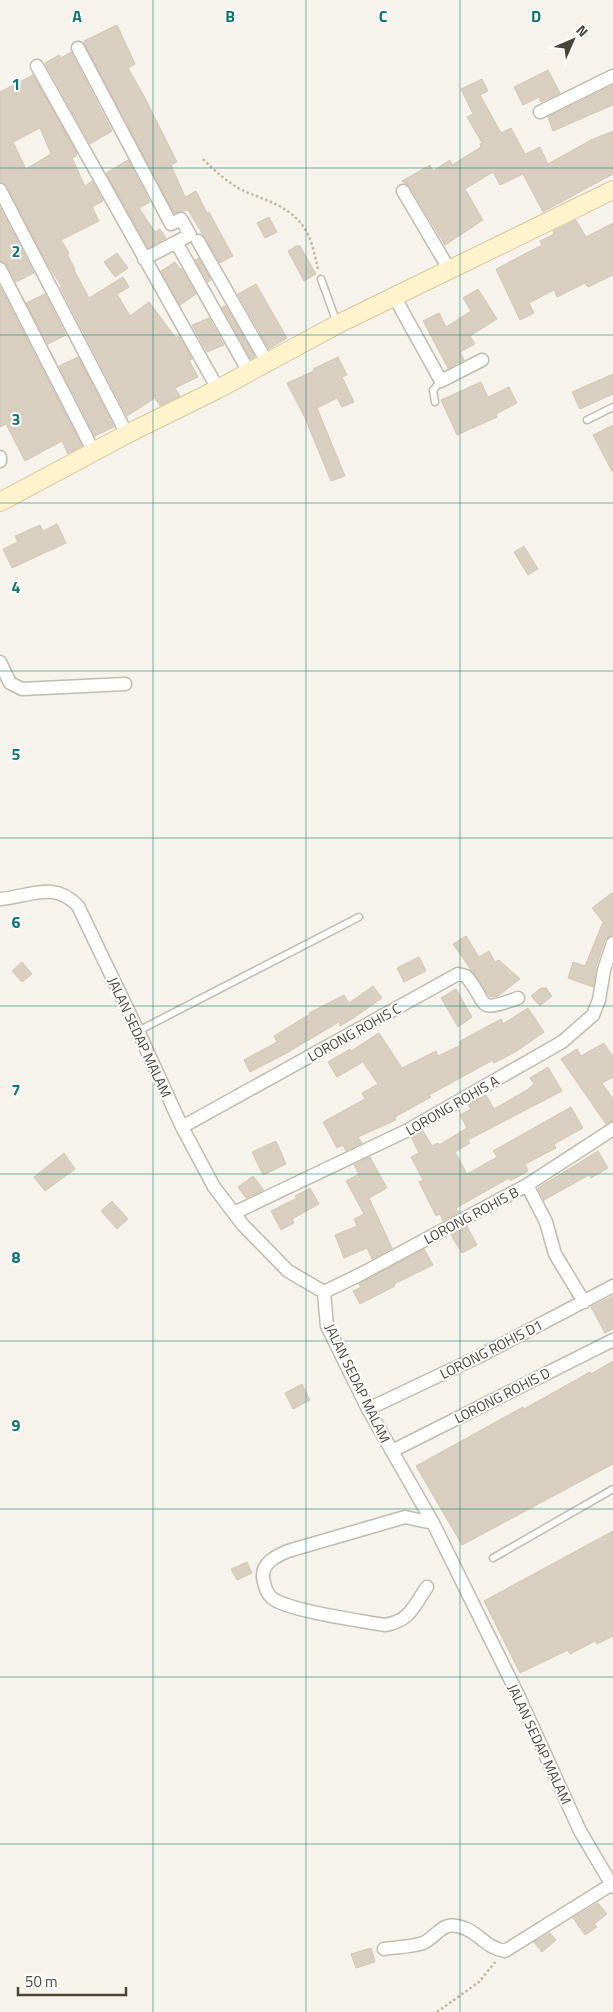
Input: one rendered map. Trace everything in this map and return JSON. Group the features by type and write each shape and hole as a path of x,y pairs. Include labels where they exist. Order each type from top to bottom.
{"main road":[{"path":"0,502 127,434 218,389 338,324 613,190"}],"street":[{"path":"78,48 171,224 181,219 190,235 144,259"},
{"path":"37,66 218,389"},
{"path":"540,112 613,76"},
{"path":"0,190 127,434"},
{"path":"403,192 449,269"},
{"path":"198,241 267,362"},
{"path":"176,242 249,372"},
{"path":"0,269 94,452"},
{"path":"394,296 441,382 482,360"},
{"path":"0,662 10,682 22,689 124,684"},
{"name":"JALAN SEDAP MALAM","path":"0,898 53,891 65,895 78,906 182,1127 214,1187 234,1214 288,1271 324,1292 327,1326 368,1409 432,1523 518,1698 580,1831 612,1885"},
{"name":"LORONG ROHIS A","path":"234,1214 408,1130 562,1042 593,1015 599,1000 604,970 613,943"},
{"name":"LORONG ROHIS C","path":"182,1127 458,974 466,976 482,1002 489,1007 518,998"},
{"name":"LORONG ROHIS B","path":"324,1292 527,1185 613,1129"},
{"path":"527,1185 546,1222 555,1254 584,1302"},
{"name":"LORONG ROHIS D1","path":"368,1409 478,1357 613,1286"},
{"name":"LORONG ROHIS D","path":"392,1451 613,1340"},
{"path":"427,1587 407,1617 398,1623 385,1625 297,1608 276,1600 270,1597 263,1575 265,1566 275,1557 288,1551 405,1517 432,1523"},
{"path":"384,1949 422,1943 440,1928 448,1926 464,1928 490,1947 505,1951 612,1885"}],"lane":[{"path":"321,279 338,324"},
{"path":"434,402 433,390 441,382"},
{"path":"587,420 613,407"},
{"path":"138,1031 359,917"},
{"path":"493,1558 613,1489"}],"path":[{"path":"203,159 224,179 247,192 274,202 296,218 305,229 321,279"},
{"path":"437,2012 479,1982 505,1951"}],"building":[{"path":"117,25 135,64 128,68 177,162 171,165 185,197 196,191 233,256 220,263 188,210 174,213 85,45 84,41"},
{"path":"71,52 112,131 90,144 45,63 59,55 61,58"},
{"path":"548,70 560,93 541,102 539,97 523,105 514,87"},
{"path":"33,75 77,153 72,158 85,186 92,181 103,201 92,207 99,221 61,240 69,253 67,254 74,270 89,298 123,277 129,287 117,294 130,316 149,302 176,338 179,336 192,359 189,360 198,377 175,388 180,396 160,406 155,398 127,416 60,287 62,287 48,265 7,186 0,182 0,92","holes":["40,128 51,154 26,169 13,142"]},
{"path":"482,79 488,91 480,95 501,133 511,128 525,154 540,147 548,164 591,140 613,131 613,174 543,212 523,174 500,185 493,172 465,189 483,220 445,245 410,187 402,181 430,165 433,171 450,160 452,165 481,147 480,144 482,143 467,117 473,114 461,89"},
{"path":"613,85 613,105 553,131 548,117"},
{"path":"128,160 150,202 139,208 155,232 160,229 166,238 148,248 106,173"},
{"path":"0,208 34,273 16,282 7,265 0,261"},
{"path":"269,217 277,232 265,238 257,223"},
{"path":"576,220 586,237 613,223 613,275 588,287 585,283 557,297 554,290 529,303 534,313 520,320 496,269 542,245 540,241 554,234 553,231"},
{"path":"296,246 300,246 316,274 304,281 288,251"},
{"path":"117,253 128,268 115,277 104,262"},
{"path":"199,258 211,280 208,282 195,260"},
{"path":"175,262 181,268 196,294 180,305 161,271"},
{"path":"256,284 287,338 269,349 238,294"},
{"path":"0,287 82,446 68,454 62,441 25,461 6,424 0,427"},
{"path":"478,289 497,319 470,336 475,344 460,352 464,360 448,368 423,321 439,313 446,327 471,311 463,298"},
{"path":"45,294 66,335 48,344 26,303"},
{"path":"226,306 255,357 251,359 222,307"},
{"path":"209,318 224,345 207,352 192,325"},
{"path":"78,357 114,427 95,436 59,366"},
{"path":"338,357 347,375 342,377 354,402 342,407 337,398 317,408 345,476 331,481 305,418 287,383 314,371 313,369"},
{"path":"613,374 613,394 580,409 572,392"},
{"path":"481,382 488,397 509,387 517,403 496,414 497,417 457,435 441,400"},
{"path":"613,425 613,473 593,435"},
{"path":"57,524 66,543 12,568 3,549 18,542 15,536 40,525 43,531"},
{"path":"524,546 538,569 528,575 514,552"},
{"path":"613,892 613,935 605,940 596,967 593,987 568,978 573,962 585,966 603,922 592,908"},
{"path":"466,936 479,957 489,951 495,962 499,960 520,979 498,996 490,997 453,944"},
{"path":"419,957 426,971 404,982 397,968"},
{"path":"22,962 32,974 22,982 12,971"},
{"path":"373,986 382,998 355,1017 340,1026 339,1022 250,1072 244,1060 277,1042 274,1036 309,1013 344,995 349,1003"},
{"path":"541,988 546,988 552,996 540,1006 531,996"},
{"path":"456,989 472,1017 458,1027 441,998"},
{"path":"528,1008 544,1032 517,1051 494,1063 493,1060 429,1095 431,1097 395,1117 396,1120 358,1137 362,1143 346,1151 343,1145 337,1148 323,1122 365,1099 362,1093 378,1084 363,1062 337,1077 328,1062 350,1049 351,1051 379,1033 402,1068 436,1051 438,1056 461,1045 459,1042 501,1019 503,1024"},
{"path":"604,1043 613,1057 613,1077 602,1083 613,1099 613,1121 606,1124 561,1059 577,1049 581,1056"},
{"path":"548,1067 562,1091 468,1140 470,1143 455,1152 467,1174 497,1157 493,1151 571,1107 583,1128 554,1144 556,1148 525,1164 528,1171 510,1181 509,1178 456,1208 459,1212 443,1221 440,1214 436,1216 419,1182 423,1180 411,1157 419,1153 411,1137 423,1131 432,1146 438,1143 439,1145 467,1128 460,1115 471,1109 468,1105 486,1095 494,1109 527,1090 534,1084 530,1078"},
{"path":"276,1141 286,1164 263,1175 252,1152"},
{"path":"598,1151 608,1168 591,1178 589,1175 544,1200 538,1188"},
{"path":"64,1153 75,1169 45,1191 34,1177"},
{"path":"370,1157 387,1188 369,1198 392,1248 372,1259 367,1248 344,1258 335,1235 357,1226 354,1219 364,1214 346,1181 359,1174 354,1165"},
{"path":"253,1176 264,1190 246,1198 238,1187"},
{"path":"310,1188 319,1204 292,1219 294,1223 281,1230 271,1211 297,1198 295,1196"},
{"path":"112,1201 128,1219 117,1229 101,1211"},
{"path":"467,1226 477,1245 462,1253 451,1235"},
{"path":"424,1249 433,1265 394,1284 395,1286 360,1304 353,1291 361,1287 359,1284"},
{"path":"613,1296 613,1329 605,1333 591,1307"},
{"path":"613,1361 613,1464 462,1545 416,1466 523,1407 524,1409"},
{"path":"302,1384 310,1400 293,1409 285,1393"},
{"path":"613,1531 613,1636 597,1644 595,1641 570,1654 568,1650 520,1673 484,1601"},
{"path":"247,1562 252,1573 237,1580 231,1569"},
{"path":"598,1903 607,1914 594,1924 597,1927 585,1935 573,1918"},
{"path":"550,1933 556,1940 542,1952 534,1942"},
{"path":"371,1948 375,1962 356,1968 351,1954"}]}
